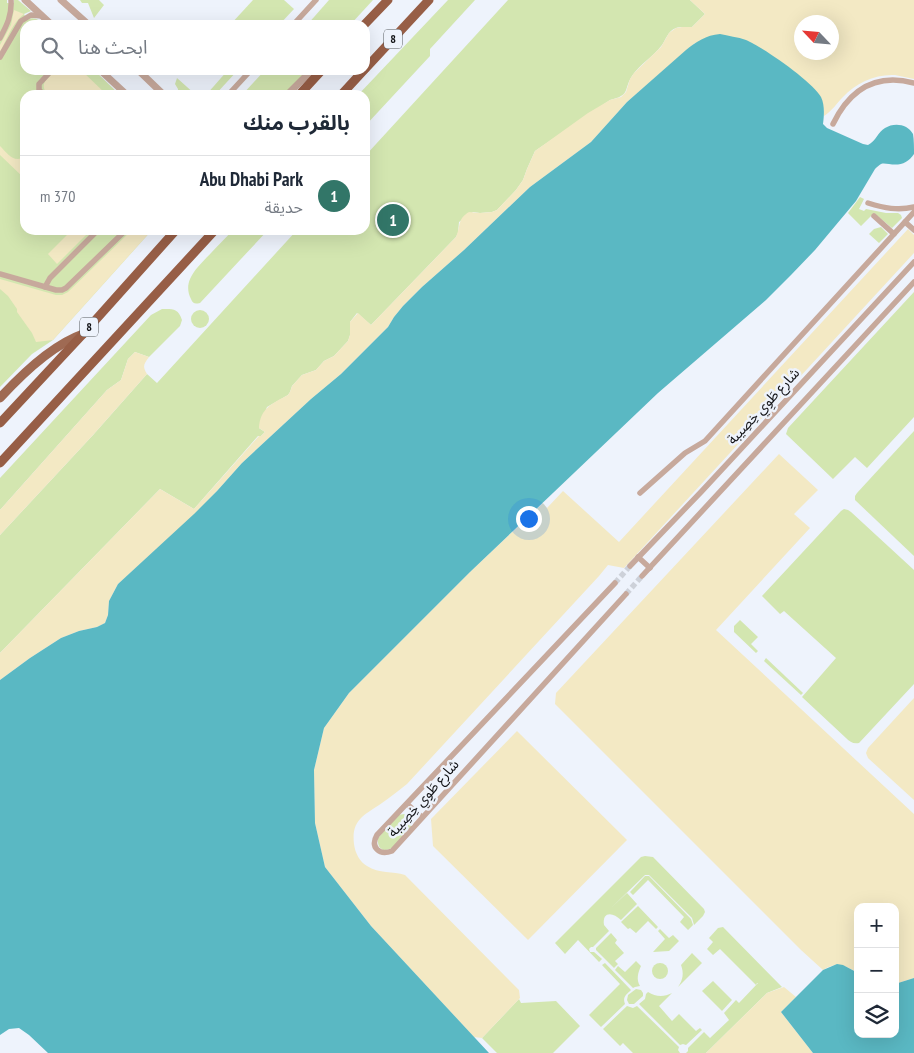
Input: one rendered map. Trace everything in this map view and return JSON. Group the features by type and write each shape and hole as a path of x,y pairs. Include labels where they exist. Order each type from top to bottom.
{"highway":[{"name":"8","path":"369,20 388,0"},
{"name":"8","path":"370,63 429,0"},
{"path":"421,9 435,0"},
{"path":"304,90 317,75"},
{"name":"8","path":"345,90 359,75"},
{"name":"8","path":"0,422 83,334 171,235"},
{"name":"8","path":"0,463 210,235"}],"main road":[{"path":"0,398 16,381 53,350 67,340 83,334"}],"street":[{"path":"0,38 8,24 11,0"},
{"path":"25,0 46,20"},
{"path":"61,0 83,20"},
{"path":"298,20 316,0"},
{"path":"23,20 31,15 42,16"},
{"path":"0,57 20,23"},
{"path":"39,90 39,84 47,75"},
{"path":"105,75 122,90"},
{"path":"143,75 159,90"},
{"path":"233,90 246,75"},
{"path":"292,90 308,75"},
{"path":"833,124 849,98 861,89 885,80 905,80 914,83"},
{"path":"868,203 894,209 914,207"},
{"path":"874,216 894,234"},
{"path":"640,493 685,453 704,441 905,222 913,216"},
{"path":"905,222 914,230"},
{"path":"45,287 50,278 93,235"},
{"path":"0,274 59,291 66,288 121,235"},
{"path":"159,248 168,235"},
{"name":"شارع طَوِي خِصِيبة","path":"630,566 914,262"},
{"name":"شارع طَوِي خِصِيبة","path":"642,576 914,282"},
{"path":"638,558 650,568"},
{"name":"شارع طَوِي خِصِيبة","path":"614,583 377,835 374,842 378,850 384,853 392,851 626,594"},
{"path":"407,804 422,817"}],"green space":[{"path":"0,0 14,3 14,0 18,0 31,11 24,14 27,20 20,20 20,75 99,75 115,90 20,90 20,235 148,235 53,340 32,354 0,387"},
{"path":"80,0 99,0 104,5 94,18 88,3 82,3"},
{"path":"253,0 284,0 294,9 284,20 235,20"},
{"path":"329,0 373,0 355,20 311,20"},
{"path":"448,0 475,0 430,49 430,56 370,121 370,90 363,90"},
{"path":"508,0 690,0 705,14 692,27 673,29 662,45 635,72 624,94 610,100 535,151 523,180 516,190 497,210 480,213 473,212 459,222 456,237 371,325 357,313 350,322 348,341 334,356 324,361 316,370 302,375 292,386 288,395 267,407 259,428 265,432 258,436 194,509 160,489 0,653 0,535 147,374 157,383 292,235 370,235 370,151"},
{"path":"224,75 233,75 220,90 210,90"},
{"path":"260,75 304,75 289,90 247,90"},
{"path":"177,78 190,90 178,90 175,84"},
{"path":"860,197 864,199 859,209 898,213 902,218 892,228 874,213 861,226 848,213"},
{"path":"881,227 888,234 879,243 869,234 874,229"},
{"path":"228,235 263,235 200,303 194,303 188,285 193,273"},
{"path":"914,292 914,417 867,468 855,457 833,479 786,434 788,428"},
{"path":"162,309 177,311 182,320 180,326 149,357 135,352 128,359 121,380 107,390 0,510 0,478 151,315"},
{"path":"200,310 206,313 209,319 206,325 200,328 194,325 191,319 194,313"},
{"path":"914,431 914,556 855,500 855,496"},
{"path":"844,509 851,512 914,570 914,684 859,743 849,741 802,697 836,658 784,611 780,614 762,596"},
{"path":"740,620 758,637 751,644 758,651 756,653 734,632 734,626"},
{"path":"766,658 803,693 801,695 764,661"},
{"path":"404,814 411,819 411,827 392,848 381,849 378,844 378,838 398,815"},
{"path":"641,857 653,857 704,909 703,916 694,925 692,918 649,875 645,875 612,907 627,893 637,904 621,920 612,914 606,915 604,925 609,931 589,949 590,952 594,952 602,959 599,962 578,940 565,954 555,943"},
{"path":"645,876 649,876 691,919 693,925 688,930 680,922 684,917 648,880 633,895 630,892"},
{"path":"638,906 658,927 656,929 648,921 636,933 630,928 628,929 621,922"},
{"path":"723,927 782,987 767,993 706,1053 686,1053 688,1048 704,1032 710,1038 729,1020 724,1013 736,1000 739,1003 758,983 756,985 720,949 713,955 707,949 713,942 709,938 718,928"},
{"path":"660,929 669,938 673,935 679,941 669,951 653,952 665,939 658,931"},
{"path":"611,933 617,940 615,943 624,953 615,961 618,964 614,968 596,950"},
{"path":"692,953 702,963 678,987 682,976 681,965"},
{"path":"636,961 641,966 638,976 640,986 633,988 615,970 618,966 625,972"},
{"path":"605,963 631,990 625,998 625,1004 601,1027 589,1015 620,984 602,965"},
{"path":"660,963 668,971 660,979 652,971"},
{"path":"713,981 732,1000 722,1011 702,991"},
{"path":"636,989 641,990 643,996 634,1004 629,1004 627,1000 628,995"},
{"path":"648,992 660,996 672,993 659,1006 672,1021 679,1014 696,1031 700,1028 702,1030 686,1045 680,1045 639,1004 645,999"},
{"path":"519,999 521,1003 556,1001 580,1026 553,1053 497,1053 482,1038"},
{"path":"627,1006 633,1008 637,1006 679,1047 680,1053 633,1053 623,1043 620,1046 603,1029"}],"sand":[{"path":"690,0 914,0 914,79 888,75 866,80 848,92 824,116 823,104 695,43 627,102 591,142 530,187 422,287 403,306 388,327 341,374 242,463 194,515 118,584 109,601 108,615 105,623 61,638 0,680 0,653 160,489 194,509 259,436 265,432 259,428 262,416 268,407 288,395 292,386 302,375 316,370 324,361 334,356 348,341 350,322 358,313 371,325 456,237 461,220 465,215 469,212 480,213 497,210 523,180 535,151 588,113 610,100 621,97 626,92 634,73 661,47 669,33 676,28 692,27 705,14"},
{"path":"14,10 24,14 13,27 0,52 0,45 11,25"},
{"path":"51,75 86,75 102,90 45,90 44,84"},
{"path":"0,146 8,155 20,159 20,174 0,155"},
{"path":"908,229 914,235 914,253 624,568 608,565 407,784 357,823 354,844 362,862 372,869 405,875 519,990 520,998 482,1038 474,1037 371,926 325,867 315,823 314,770 324,728 349,693 470,572 543,503 547,508 563,491 619,542"},
{"path":"67,235 86,235 57,264 48,254"},
{"path":"127,235 148,235 53,340 36,342 17,309 8,296 0,289 0,279 56,295 68,292"},
{"path":"135,352 149,357 144,365 147,374 0,535 0,510 107,390 121,380 128,359"},
{"path":"779,454 818,490 794,514 810,528 716,630 914,814 914,978 899,983 899,903 854,903 854,971 841,965 823,970 555,704 556,693"},
{"path":"914,698 914,800 868,758 866,753 868,748"},
{"path":"517,731 627,840 528,940 433,846 431,819"},
{"path":"784,987 796,997 781,1012 813,1053 706,1053 767,993"}],"water":[{"path":"720,34 743,39 754,44 775,57 808,83 821,97 824,107 823,124 827,128 868,145 889,126 904,126 913,134 914,154 903,163 897,165 882,164 876,168 856,201 815,250 766,300 658,393 470,572 349,693 324,728 314,770 315,823 325,867 371,926 489,1053 48,1053 19,1028 9,1029 0,1035 0,680 61,638 105,623 108,615 109,601 118,584 194,514 242,463 341,374 388,327 403,306 422,287 530,187 591,142 627,102 686,50 701,39"},
{"path":"837,964 854,971 854,1038 899,1038 899,983 914,978 914,1053 813,1053 781,1012 823,970"}],"tunnel":[{"path":"615,583 630,566"},
{"path":"626,594 642,576"}],"place":[{"name":"Abu Dhabi Park","path":"393,220"}]}
